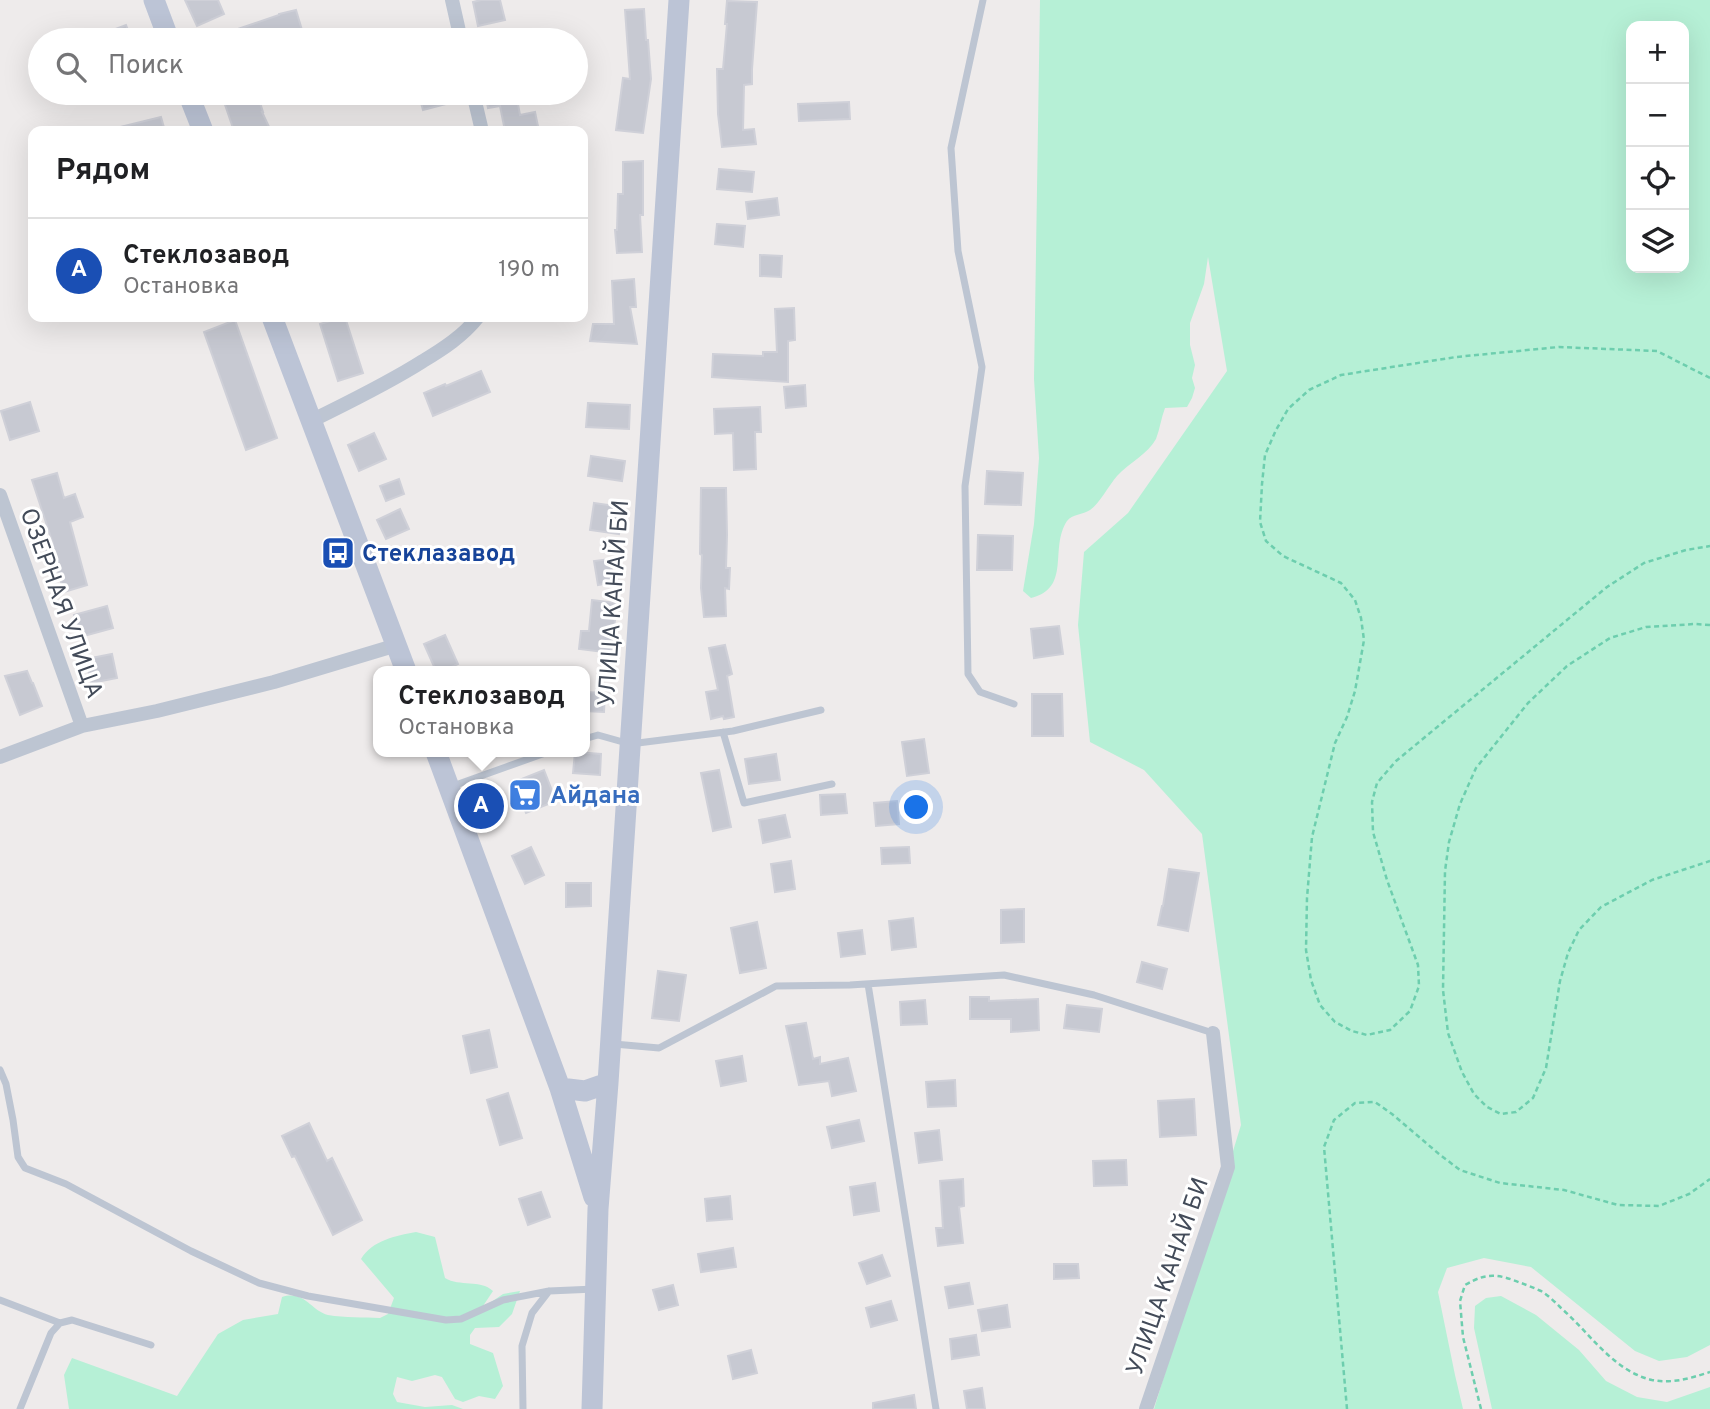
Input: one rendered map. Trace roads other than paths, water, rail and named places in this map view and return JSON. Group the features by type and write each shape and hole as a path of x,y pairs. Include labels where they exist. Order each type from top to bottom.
{"main road":[{"path":"154,0 164,28"},
{"name":"УЛИЦА КАНАЙ БИ","path":"592,1409 598,1209 679,0"},
{"path":"193,105 201,126"},
{"path":"274,322 404,666"},
{"path":"438,757 560,1088 598,1209"},
{"path":"560,1088 585,1091 608,1083"}],"street":[{"path":"452,0 458,28"},
{"path":"476,105 481,126"},
{"path":"311,421 392,380 449,345 474,322"},
{"name":"ОЗЕРНАЯ УЛИЦА","path":"0,495 82,726"},
{"path":"0,758 82,726 158,711 261,685 397,645"},
{"name":"УЛИЦА КАНАЙ БИ","path":"1146,1409 1228,1167 1213,1033"}],"lane":[{"path":"983,0 951,148 958,251 982,367 965,486 968,674 980,692 1014,704"},
{"path":"590,737 598,735 630,744 723,732 821,710"},
{"path":"723,732 744,803 832,785"},
{"path":"449,788 534,757"},
{"path":"610,1044 659,1048 776,986 868,984 1004,975 1094,995 1213,1033"},
{"path":"868,984 936,1409"},
{"path":"0,1070 6,1084 18,1157 25,1168 66,1184 191,1251 258,1283 308,1296 446,1320 461,1319 503,1300 549,1292 595,1289"},
{"path":"523,1409 522,1346 532,1313 549,1292"},
{"path":"0,1300 60,1323"},
{"path":"20,1409 51,1333 60,1323 72,1320 151,1345"}],"place":[{"name":"Стеклазавод","path":"338,553"},
{"name":"Айдана","path":"525,795"},
{"name":"Стеклозавод","path":"481,806"}]}
